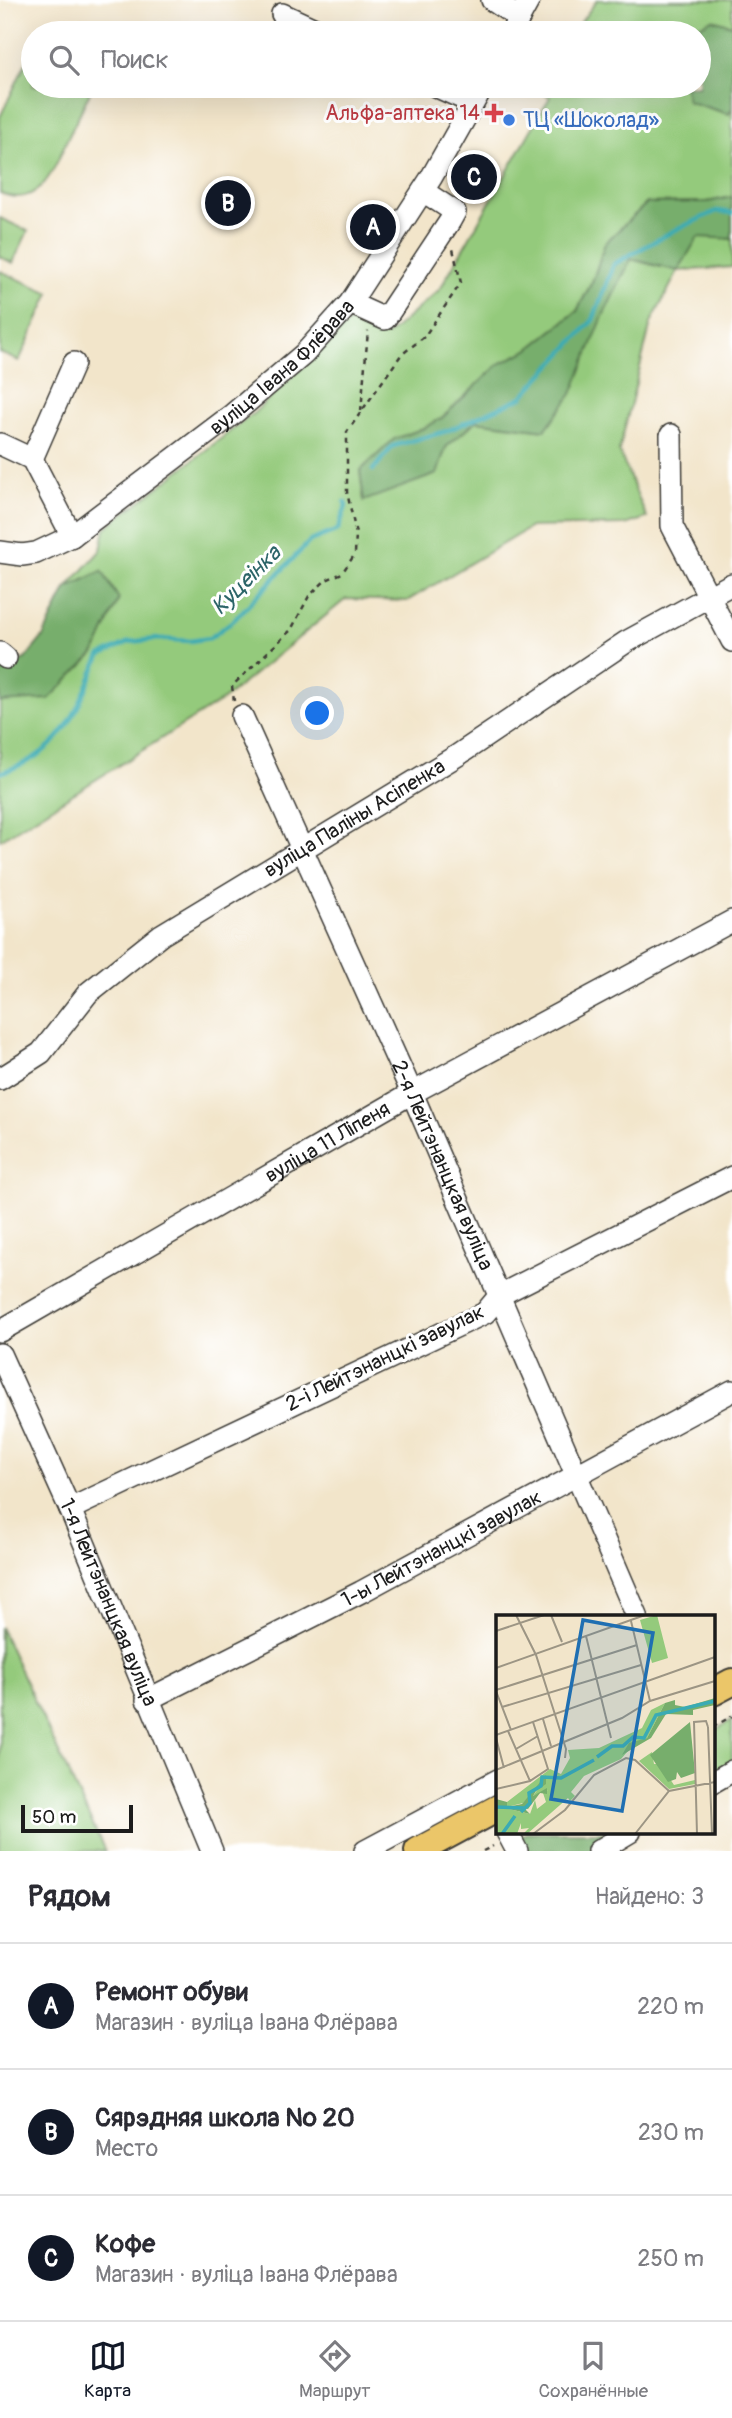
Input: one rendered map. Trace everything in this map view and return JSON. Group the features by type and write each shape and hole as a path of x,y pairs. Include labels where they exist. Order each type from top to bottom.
{"main road":[{"path":"714,1691 732,1682"},
{"path":"418,1851 496,1817"}],"street":[{"path":"492,0 520,17"},
{"path":"282,14 297,21"},
{"name":"вуліца Івана Флёрава","path":"0,552 22,555 36,553 72,537 254,397 304,354 350,303 423,191 476,98"},
{"path":"350,303 385,318 450,221 455,212 423,191"},
{"path":"32,459 74,363"},
{"path":"671,435 672,526 732,640"},
{"path":"0,444 32,459 72,537"},
{"name":"вуліца Паліны Асіпенка","path":"0,1079 41,1053 88,993 161,935 458,755 626,642 732,584"},
{"name":"2-я Лейтэнанцкая вуліца","path":"242,716 412,1093 636,1615"},
{"name":"вуліца 11 Ліпеня","path":"0,1331 412,1093 732,921"},
{"name":"2-і Лейтэнанцкі завулак","path":"70,1509 485,1313 500,1295 732,1177"},
{"name":"1-я Лейтэнанцкая вуліца","path":"0,1354 70,1509 147,1700 212,1851"},
{"name":"1-ы Лейтэнанцкі завулак","path":"147,1700 361,1592 732,1391"},
{"path":"714,1782 732,1771"},
{"path":"365,1851 496,1781"},
{"path":"508,1834 517,1851"},
{"path":"598,1851 627,1834"}],"path":[{"path":"242,716 232,693 232,686 291,630 309,596 326,580 342,573 355,554 356,534 347,492 347,432 401,355 431,328 462,282 453,250 450,221"},
{"path":"361,411 370,312"},
{"path":"714,1726 732,1716"}],"green space":[{"path":"597,0 732,0 732,25 712,19 582,21"},
{"path":"712,19 732,25 732,108 729,114 687,101 687,98 711,98 711,21 708,21"},
{"path":"21,73 21,98 87,98 51,174 44,184 26,196 14,197 0,193 0,117"},
{"path":"549,98 687,98 687,101 728,114 732,108 732,197 707,202 647,203 605,243 593,280 577,311 528,350 499,364 442,418 395,439 360,471 364,500 437,474 446,447 476,421 545,430 631,259 660,267 698,236 732,239 732,267 678,271 651,323 619,451 647,518 625,525 531,527 407,601 346,599 224,699 0,840 0,702 102,571 66,589 101,550 105,528 254,413 353,318 388,335 440,289"},
{"path":"732,197 732,239 698,237 678,271 631,259 604,314 572,394 545,430 476,421 446,447 437,474 364,501 360,471 394,439 442,418 499,364 528,350 577,311 593,280 605,243 647,203 707,202"},
{"path":"0,218 28,231 13,263 0,257"},
{"path":"0,271 50,293 19,361 0,353"},
{"path":"102,571 119,599 95,653 49,699 0,702 0,668 25,659 43,637 66,589"},
{"path":"0,1627 105,1851 0,1851"},
{"path":"732,1720 732,1766 714,1776 714,1730"},
{"path":"620,1834 592,1851 522,1851 519,1841 521,1836"}],"waterway":[{"name":"Куцеінка","path":"373,470 393,446 447,431 522,397 593,320 614,264 673,231 717,211 732,213"},
{"name":"Куцеінка","path":"0,773 40,754 54,742 75,713 100,656 129,642 210,638 234,620 310,541 338,530 345,502"}],"place":[{"name":"Альфа-аптека 14","path":"494,113"},
{"name":"ТЦ «Шоколад»","path":"509,120"},
{"name":"Кофе","path":"474,177"},
{"name":"Сярэдняя школа № 20","path":"228,203"},
{"name":"Ремонт обуви","path":"373,227"}]}
